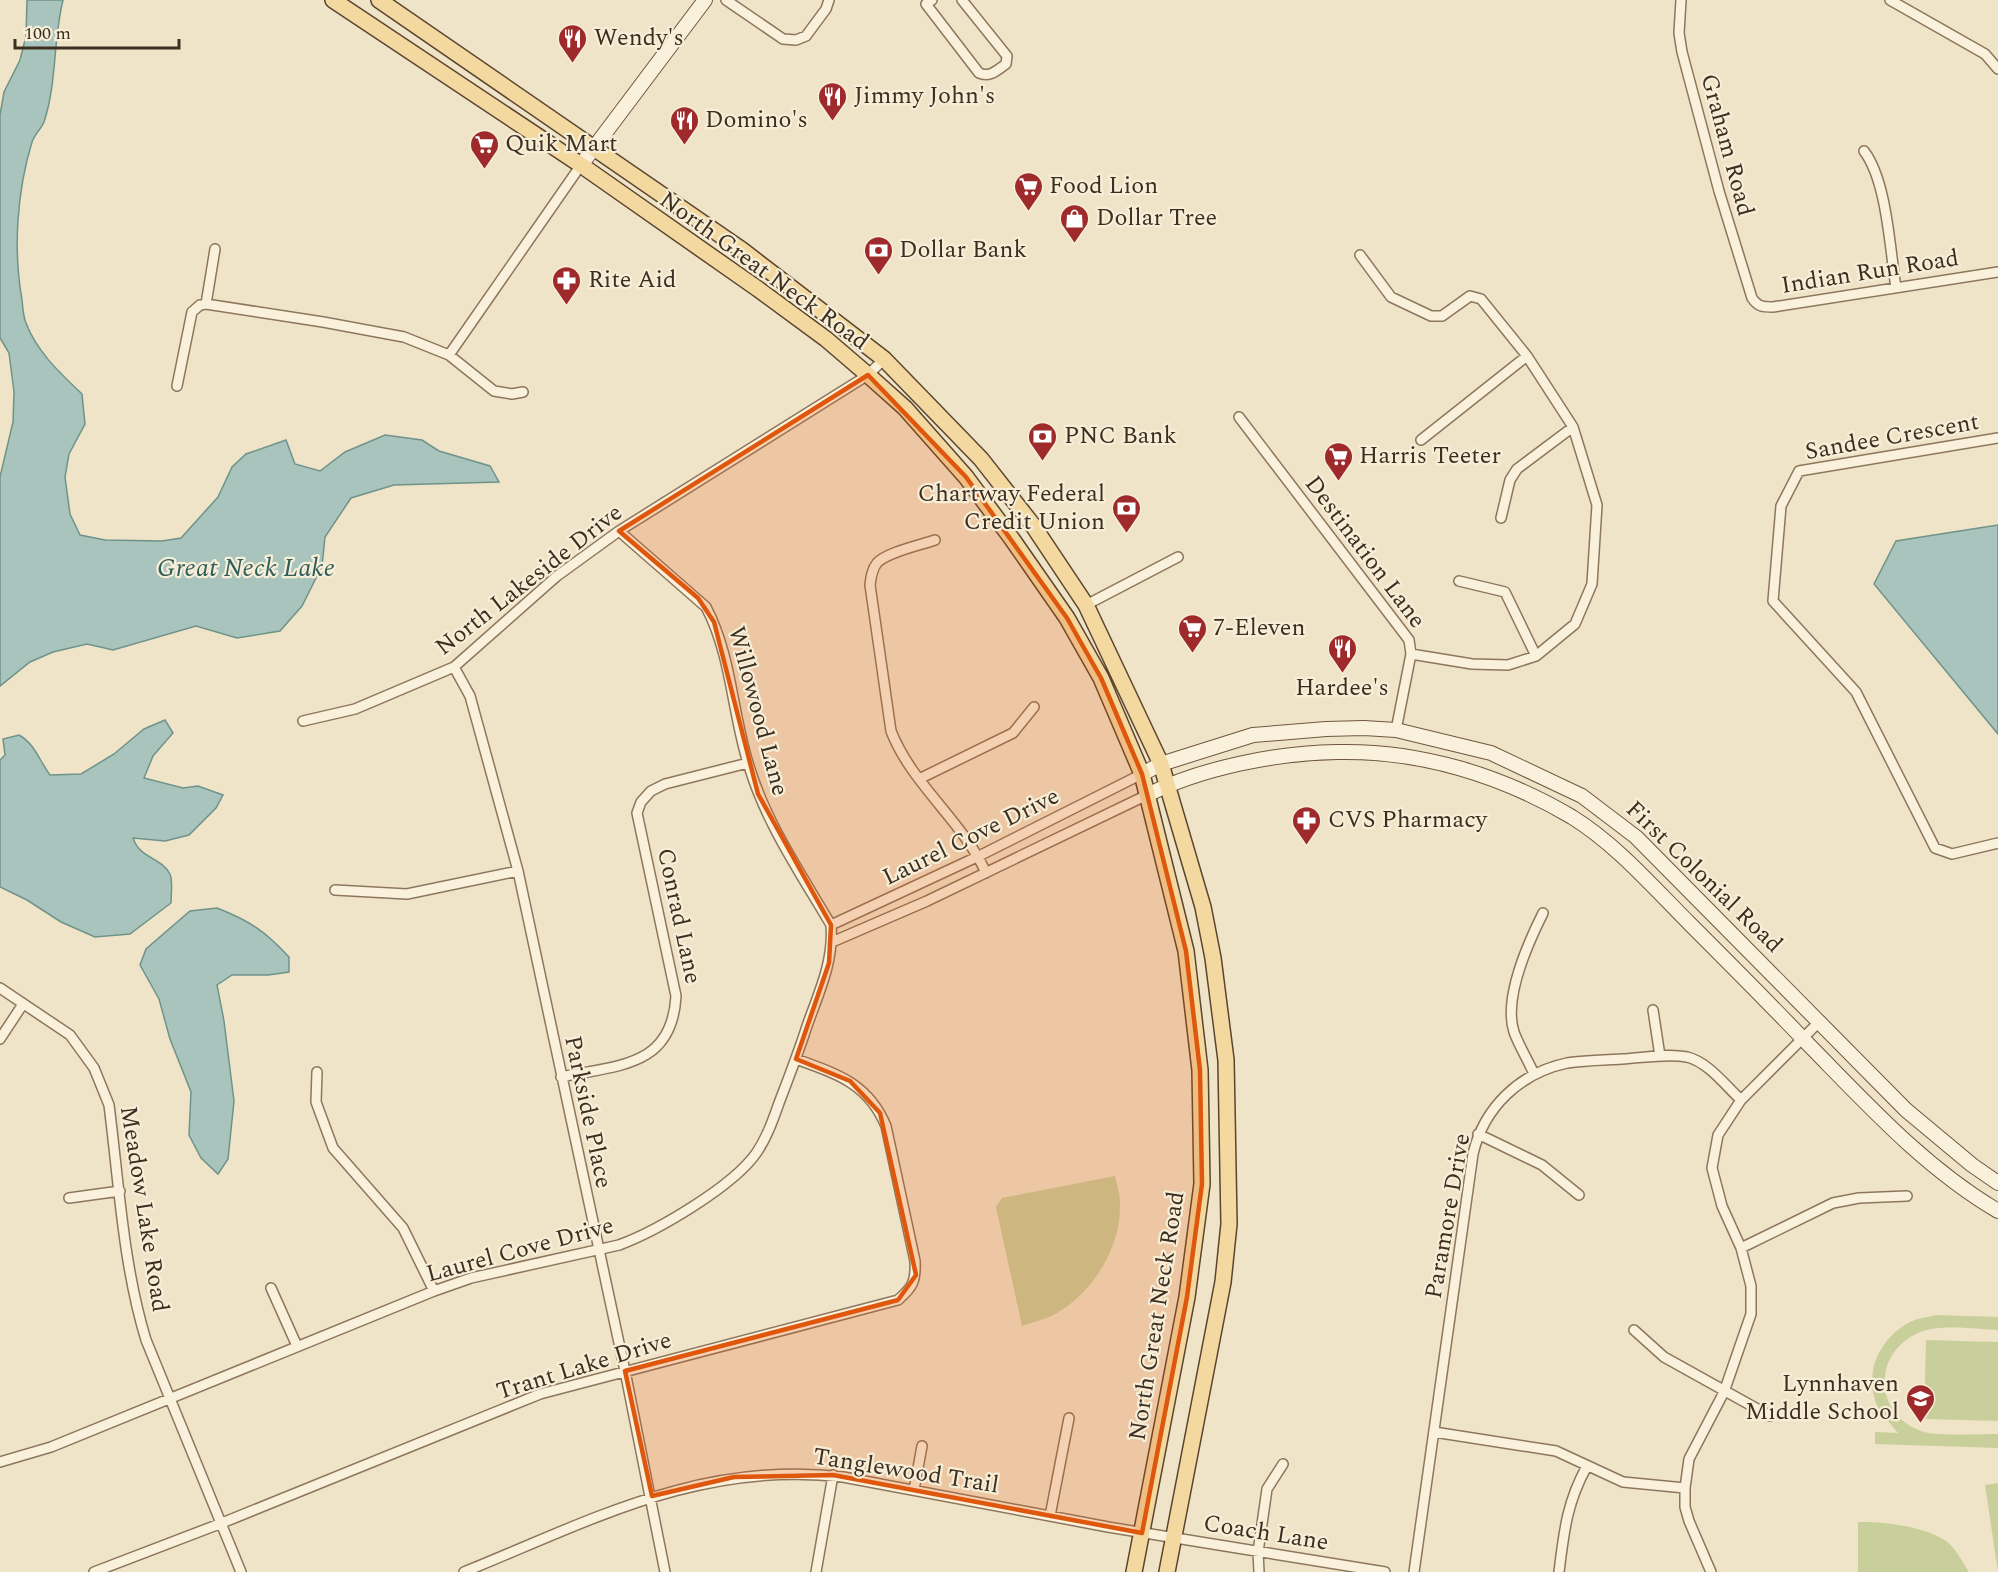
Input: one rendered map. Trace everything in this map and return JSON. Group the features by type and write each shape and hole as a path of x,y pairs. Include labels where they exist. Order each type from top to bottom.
{"main road":[{"name":"North Great Neck Road","path":"333,0 581,165 790,312 868,375 905,408 966,477 1054,598 1101,678 1142,774 1186,951 1200,1070 1202,1184 1188,1297 1134,1572"},
{"name":"North Great Neck Road","path":"379,0 742,250 884,359 981,459 1032,524 1086,605 1161,764 1168,785 1203,907 1213,958 1226,1060 1229,1224 1223,1282 1167,1572"},
{"path":"581,165 705,0"},
{"name":"First Colonial Road","path":"1142,774 1161,764 1253,735 1332,729 1396,730 1491,753 1582,796 1636,837 1906,1110 1972,1165 1998,1183"},
{"name":"First Colonial Road","path":"1147,795 1168,785 1246,763 1306,752 1391,754 1455,766 1510,786 1572,817 1632,865 1906,1143 1970,1194 1998,1211"}],"street":[{"path":"726,0 783,39 796,40 806,36 826,9 829,0"},
{"path":"927,1 979,74 990,75 1006,63 1007,56 962,0"},
{"name":"Graham Road","path":"1681,0 1679,33 1682,52 1725,212 1752,298"},
{"path":"1890,0 1985,54 1998,69"},
{"path":"1864,151 1874,169 1883,200 1896,288"},
{"path":"449,355 581,165"},
{"path":"207,304 215,249"},
{"name":"Destination Lane","path":"1360,255 1392,297 1431,316 1442,316 1470,296 1481,299 1527,356 1574,427 1597,505 1592,584 1575,624 1536,656 1508,665 1472,664 1411,654"},
{"name":"Indian Run Road","path":"1752,298 1762,308 1773,307 1998,272"},
{"path":"177,386 192,312 200,305 207,304 391,334 449,355 494,391 512,394 523,392"},
{"path":"1421,440 1527,356"},
{"name":"North Lakeside Drive","path":"303,721 356,709 454,667 557,576 619,531 868,375 884,359"},
{"name":"Destination Lane","path":"1239,417 1409,640 1411,654 1396,730"},
{"path":"1501,518 1510,480 1516,470 1574,427"},
{"name":"Sandee Crescent","path":"1998,438 1799,471 1781,506 1773,601 1856,692 1935,848 1952,854 1998,843"},
{"name":"Willowood Lane","path":"619,531 706,607 721,642 748,763 758,794 769,819 831,925"},
{"path":"935,540 887,556 878,562 872,572 870,585 891,731 896,745 979,856 986,873"},
{"path":"1086,605 1178,557"},
{"path":"1459,581 1505,592 1536,656"},
{"path":"1472,664 1474,653"},
{"name":"Parkside Place","path":"454,667 470,696 518,872 652,1496 665,1572"},
{"path":"920,779 1013,733 1034,708"},
{"name":"Conrad Lane","path":"561,1077 646,1056 658,1046 670,1030 675,1014 676,996 638,813 641,802 651,790 665,784 748,763"},
{"name":"Laurel Cove Drive","path":"0,1462 51,1448 434,1291 471,1278 619,1245 654,1230 734,1177 747,1165 765,1138 796,1059 829,963 832,942 831,925 979,856 1142,774"},
{"name":"Laurel Cove Drive","path":"832,942 927,901 1147,795"},
{"path":"334,890 407,894 518,872"},
{"path":"1534,1074 1514,1031 1511,1006 1527,945 1543,913"},
{"name":"Meadow Lake Road","path":"0,988 70,1035 94,1068 109,1105 130,1274 138,1313 146,1340 241,1572"},
{"path":"0,1039 23,1004"},
{"path":"1653,1010 1660,1056"},
{"path":"1711,1572 1685,1507 1689,1459 1724,1392 1751,1314 1751,1286 1742,1248 1722,1206 1712,1168 1718,1135 1741,1100 1820,1021"},
{"name":"Paramore Drive","path":"1414,1572 1473,1154 1478,1134 1488,1115 1505,1095 1534,1074 1567,1063 1660,1056 1687,1058 1703,1064 1741,1100"},
{"name":"Trant Lake Drive","path":"94,1572 222,1523 540,1394 898,1300 914,1283 915,1261 888,1136 880,1113 863,1091 850,1081 833,1072 796,1059"},
{"path":"317,1072 316,1102 333,1148 403,1228 434,1291"},
{"path":"1478,1134 1542,1165 1579,1195"},
{"path":"69,1198 120,1191"},
{"path":"1742,1248 1833,1203 1859,1198 1907,1196"},
{"path":"271,1288 297,1346"},
{"path":"1634,1330 1664,1357 1770,1416"},
{"path":"1050,1516 1069,1418"},
{"path":"1434,1432 1556,1451 1623,1482 1685,1488"},
{"path":"914,1490 922,1446"},
{"path":"1259,1572 1258,1552 1267,1490 1283,1464"},
{"path":"1559,1572 1568,1511 1575,1488 1587,1466"},
{"name":"Tanglewood Trail","path":"464,1572 652,1496 734,1477 768,1474 833,1475 1142,1533"},
{"path":"816,1572 833,1475"},
{"name":"Coach Lane","path":"1142,1533 1385,1572"}],"highlighted area":[{"path":"868,375 966,477 1067,618 1101,678 1142,774 1186,951 1200,1070 1202,1184 1187,1297 1142,1533 833,1475 734,1477 652,1496 625,1371 898,1300 916,1275 880,1113 850,1081 796,1059 829,963 831,925 758,794 714,622 698,598 619,531"}],"green space":[{"path":"1115,1176 1120,1200 1119,1220 1116,1236 1103,1266 1083,1293 1070,1304 1053,1315 1022,1326 996,1207 1002,1198"},
{"path":"1937,1315 1998,1317 1998,1330 1945,1328 1916,1334 1901,1344 1891,1356 1886,1371 1885,1386 1888,1400 1896,1413 1908,1424 1924,1432 1998,1434 1998,1448 1875,1444 1875,1432 1898,1433 1876,1403 1872,1379 1878,1356 1883,1346 1900,1328 1913,1321"},
{"path":"1926,1340 1998,1342 1998,1421 1924,1419"},
{"path":"1998,1483 1998,1572 1985,1485"},
{"path":"1858,1522 1904,1526 1938,1536 1953,1547 1969,1572 1858,1572"}],"water":[{"name":"Great Neck Lake","path":"27,0 63,0 48,107 44,122 32,142 23,180 17,241 19,281 26,323 36,343 50,362 82,394 85,424 69,454 65,477 70,514 80,535 105,540 162,541 181,538 218,497 232,467 246,454 286,440 295,464 320,471 345,452 385,435 422,440 439,451 490,466 499,482 394,485 351,498 325,537 322,566 302,606 280,631 237,638 196,626 113,650 87,644 53,652 30,662 0,686 0,477 13,422 14,392 9,353 0,338 0,115 4,92 20,60 26,36"},
{"path":"1998,525 1998,734 1874,584 1896,541"},
{"path":"165,720 173,733 153,756 144,778 183,788 198,786 223,795 216,808 189,835 165,841 133,838 140,850 166,868 170,874 171,903 130,934 95,937 61,922 27,900 0,887 0,760 5,755 3,739 19,735 33,748 50,775 81,774 114,754 144,729"},
{"path":"217,908 239,917 256,928 289,957 289,972 268,975 232,975 217,985 234,1101 228,1159 218,1174 201,1158 189,1135 191,1092 170,1039 159,999 140,965 146,949 190,911"}],"place":[{"name":"Wendy's","path":"573,64"},
{"name":"Jimmy John's","path":"833,122"},
{"name":"Domino's","path":"684,146"},
{"name":"Quik Mart","path":"484,170"},
{"name":"Food Lion","path":"1028,212"},
{"name":"Dollar Tree","path":"1075,244"},
{"name":"Dollar Bank","path":"878,276"},
{"name":"Rite Aid","path":"567,306"},
{"name":"PNC Bank","path":"1043,462"},
{"name":"Harris Teeter","path":"1338,482"},
{"name":"Chartway Federal Credit Union","path":"1126,534"},
{"name":"7-Eleven","path":"1192,654"},
{"name":"Hardee's","path":"1342,674"},
{"name":"CVS Pharmacy","path":"1307,846"},
{"name":"Lynnhaven Middle School","path":"1920,1424"}]}
